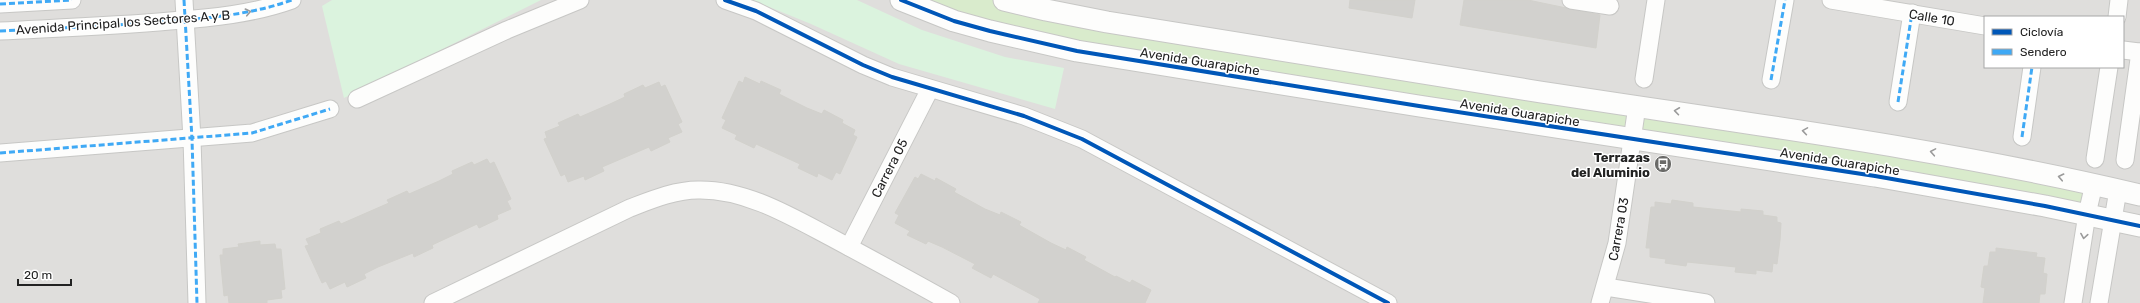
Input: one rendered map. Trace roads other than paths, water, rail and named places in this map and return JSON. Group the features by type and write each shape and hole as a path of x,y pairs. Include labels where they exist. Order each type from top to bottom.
{"street":[{"name":"Avenida Principal los Sectores A y B","path":"0,4 72,0"},
{"path":"184,0 192,139 197,303"},
{"name":"Avenida Principal los Sectores A y B","path":"0,31 118,26 186,20 238,14 292,0"},
{"path":"356,100 507,30 580,0"},
{"path":"725,0 756,11 862,65 930,89 1024,116 1082,139 1388,303"},
{"name":"Avenida Guarapiche","path":"901,0 954,21 1027,41 1070,49 1191,70 1875,176 2087,214 2140,226"},
{"name":"Avenida Guarapiche","path":"1004,0 1046,10 1115,23 1529,90 1916,149 2094,184 2140,195"},
{"path":"1571,0 1610,6"},
{"path":"1644,79 1656,0"},
{"path":"1771,80 1785,0"},
{"name":"Calle 10","path":"1831,0 1984,26"},
{"path":"2117,16 2119,0"},
{"path":"1898,102 1912,13"},
{"path":"2124,50 2140,52 2124,160"},
{"path":"2022,137 2032,68"},
{"path":"2096,159 2109,68"},
{"name":"Carrera 05","path":"849,247 930,89"},
{"name":"Carrera 03","path":"1603,295 1616,243 1637,106"},
{"path":"0,153 192,139 252,133 330,109"},
{"path":"2074,303 2087,214 2094,184"},
{"path":"433,303 630,208 656,198 696,190 716,191 742,196 807,225 951,303"},
{"path":"2099,303 2118,190"},
{"path":"1603,295 1706,303"}],"place":[{"name":"Terrazas del Aluminio","path":"1663,164"}]}
